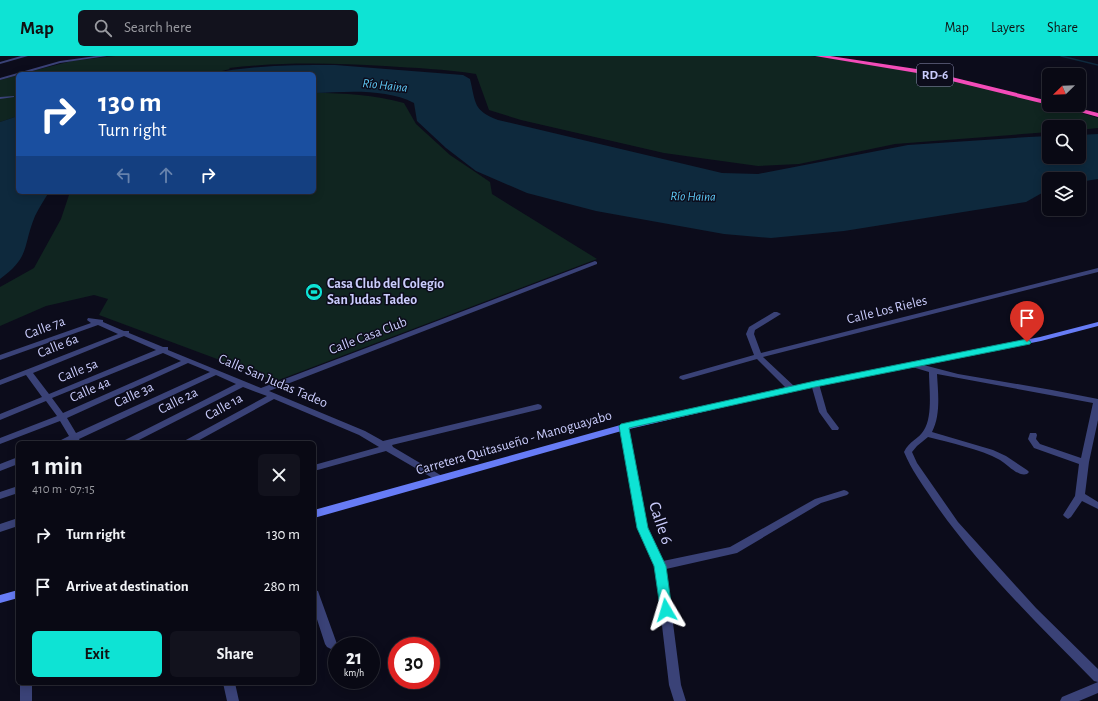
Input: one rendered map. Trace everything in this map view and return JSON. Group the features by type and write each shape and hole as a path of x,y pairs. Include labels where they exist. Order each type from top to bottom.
{"highway":[{"name":"RD-6","path":"818,56 923,72 1042,101"},
{"name":"RD-6","path":"842,56 948,74 1042,96"},
{"path":"1086,106 1098,109"},
{"path":"1086,112 1098,115"}],"street":[{"path":"0,63 26,56"},
{"path":"21,72 70,60 105,56"},
{"path":"7,73 13,74"},
{"path":"0,79 16,73"},
{"path":"0,98 12,97"},
{"name":"Calle Casa Club","path":"262,391 595,263"},
{"name":"Calle Los Rieles","path":"683,378 758,356 1098,270"},
{"path":"777,314 752,329 750,334 758,356 792,389"},
{"name":"Calle San Judas Tadeo","path":"96,321 362,433 387,446 439,478"},
{"name":"Calle 7a","path":"0,358 96,321"},
{"name":"Carretera Quitasueño - Manoguayabo","path":"316,513 624,426 815,384 1041,339 1098,324"},
{"name":"Calle 6a","path":"0,383 126,333"},
{"name":"Calle 5a","path":"0,416 48,398 165,349"},
{"name":"Calle 4a","path":"0,441 62,417 189,360"},
{"path":"912,364 933,371 1097,402 1084,462 1080,496 1068,515"},
{"path":"933,371 934,402 926,433 912,443 908,452 913,464 955,525 1032,611 1098,677"},
{"path":"28,372 62,417 75,441"},
{"name":"Calle 3a","path":"75,441 217,372"},
{"name":"Calle 2a","path":"130,441 244,383"},
{"path":"815,384 823,412 835,428"},
{"name":"Calle 1a","path":"192,441 274,396"},
{"path":"316,467 387,446 538,407"},
{"name":"Calle 6","path":"624,426 642,528 660,566 675,685 680,701"},
{"path":"926,433 990,452 1003,458 1024,472"},
{"path":"1033,435 1032,440 1037,446 1084,462"},
{"path":"0,468 16,461"},
{"path":"0,496 16,490"},
{"path":"660,566 733,550 818,501 844,493"},
{"path":"1080,496 1098,506"},
{"path":"0,528 16,523"},
{"path":"0,599 16,595"},
{"path":"316,600 329,637"},
{"path":"26,685 26,701"},
{"path":"229,685 233,701"},
{"path":"1066,701 1098,688"}],"green space":[{"path":"115,56 811,56 883,66 1028,98 1042,102 1042,112 1077,112 1098,118 1098,128 1086,129 1086,120 1042,120 1042,133 895,144 799,164 758,166 664,153 521,120 489,110 476,74 464,72 346,64 307,64 229,68 230,69 218,72 28,72 72,61"},
{"path":"16,76 16,117 0,122 0,80"},
{"path":"316,93 337,93 382,98 404,103 416,124 450,155 490,182 492,194 597,259 276,381 99,315 108,299 94,295 46,306 0,326 0,287 34,268 61,219 69,194 316,194"}],"water":[{"name":"Río Haina","path":"335,65 463,75 470,79 475,100 480,109 484,113 498,120 722,173 758,174 908,145 1042,136 1042,164 1086,164 1086,135 1098,134 1098,179 1086,181 1086,172 1042,172 1042,193 1026,202 844,231 771,238 724,234 596,211 527,193 476,171 446,148 417,121 414,103 403,98 365,92 316,93 316,72 220,72 256,67"},
{"path":"16,117 16,194 48,194 35,216 21,257 17,264 0,279 0,122"}],"waterway":[{"path":"1061,56 1098,65"}],"place":[{"name":"Casa Club del Colegio San Judas Tadeo","path":"314,292"}],"route":[{"path":"666,610 660,566 642,528 624,426 815,384 1027,342"}]}
